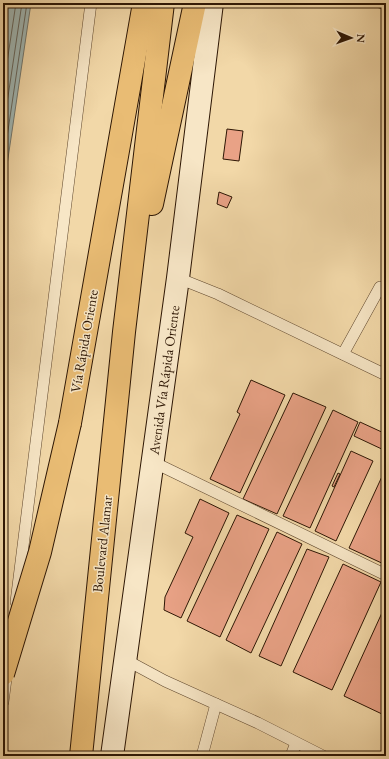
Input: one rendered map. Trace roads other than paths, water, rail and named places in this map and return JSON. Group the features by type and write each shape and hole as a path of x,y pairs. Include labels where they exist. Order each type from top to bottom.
{"highway":[{"name":"Vía Rápida Oriente","path":"3,674 40,552 70,423 144,3"},
{"path":"124,332 163,3"},
{"path":"124,332 196,3"},
{"name":"Boulevard Alamar","path":"81,756 124,332"}],"main road":[{"name":"Avenida Vía Rápida Oriente","path":"112,756 178,278 212,3"}],"lane":[{"path":"3,702 91,3"},
{"path":"178,278 218,294 386,375"},
{"path":"343,354 380,287"},
{"path":"153,462 386,575"},
{"path":"126,660 164,681 258,723 323,756"},
{"path":"202,756 216,704"},
{"path":"291,756 296,743"}],"water":[{"path":"3,3 31,3 3,192"}]}
